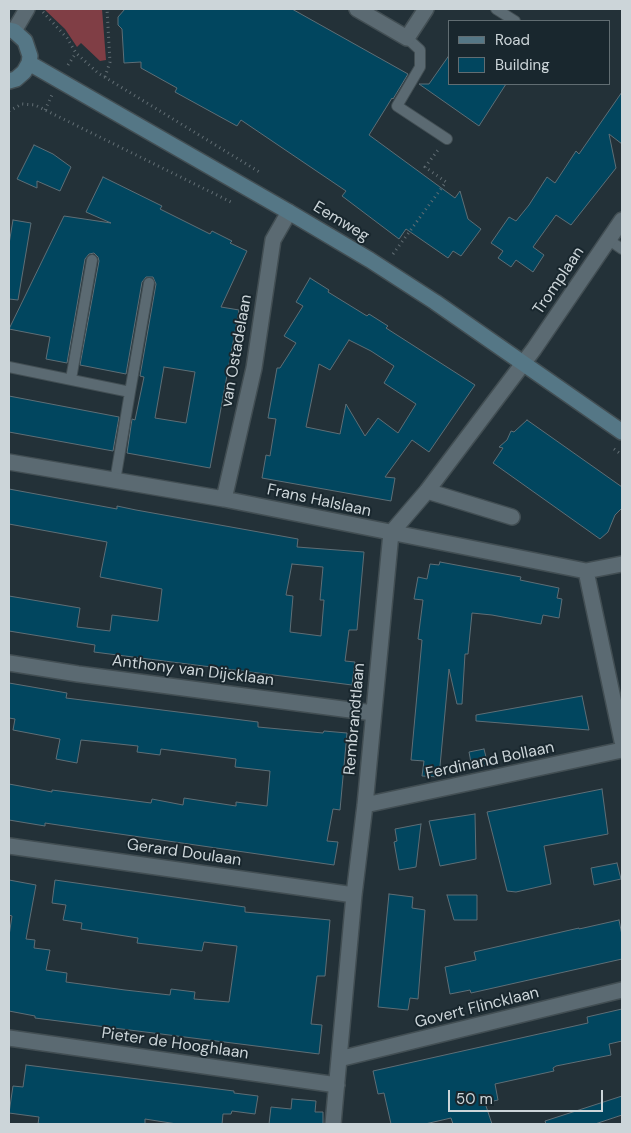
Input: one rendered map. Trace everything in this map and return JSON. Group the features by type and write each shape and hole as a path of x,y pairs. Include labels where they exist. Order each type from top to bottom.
{"main road":[{"path":"9,81 16,79 24,72 30,56 25,41 11,31"},
{"name":"Eemweg","path":"28,63 290,212 436,302 622,432"}],"street":[{"path":"11,31 27,9"},
{"path":"357,9 407,38 426,9"},
{"name":"van Ostadelaan","path":"224,499 254,368 273,240 290,212"},
{"name":"Tromplaan","path":"524,362 622,220"},
{"path":"391,533 427,491 524,362"},
{"name":"Frans Halslaan","path":"9,462 224,499 586,571 622,564"},
{"path":"427,491 512,517"},
{"name":"Rembrandtlaan","path":"333,1124 391,533"},
{"path":"586,571 622,741"},
{"name":"Anthony van Dijcklaan","path":"9,662 78,674 373,712"},
{"name":"Ferdinand Bollaan","path":"365,805 622,750"},
{"name":"Gerard Doulaan","path":"9,846 354,895"},
{"name":"Govert Flincklaan","path":"339,1059 622,990"},
{"name":"Pieter de Hooghlaan","path":"9,1038 337,1084"}],"lane":[{"path":"496,9 514,20"},
{"path":"407,38 420,50 420,67 398,106 447,138"},
{"path":"609,240 622,250"},
{"path":"71,379 92,260"},
{"path":"115,481 149,284"},
{"path":"9,367 130,392"}],"path":[{"path":"38,9 55,24 76,52"},
{"path":"105,77 110,62 107,9"},
{"path":"9,111 26,104 35,105 233,203"},
{"path":"393,254 446,182 425,167 447,138"},
{"path":"606,444 622,455"}],"shaded area":[{"path":"44,9 102,9 106,60 100,61 81,43 77,47 65,29"}],"building":[{"path":"125,9 292,9 408,74 369,135 455,198 460,191 468,219 481,229 461,256 453,251 448,258 406,229 399,239 342,196 346,191 241,120 237,126 175,92 177,88 141,68 141,62 124,63 122,29 118,25 118,17"},
{"path":"448,57 448,85 505,85 479,126 419,84 429,84"},
{"path":"622,92 622,144 609,134 616,168 571,225 556,215 533,247 544,255 533,272 516,260 511,267 498,258 503,251 491,243 509,217 516,221 547,177 555,183 576,151 579,154"},
{"path":"34,145 53,154 71,167 60,191 37,181 37,188 17,179"},
{"path":"103,177 162,206 160,209 210,234 212,231 247,251 221,307 239,310 210,468 127,453 132,419 135,420 144,377 140,376 156,284 153,277 146,277 142,282 126,374 80,365 99,261 94,253 89,254 85,259 67,363 46,359 50,337 9,329 64,216 111,223 86,212","holes":["164,367 195,372 186,423 155,418"]},
{"path":"13,220 31,223 18,300 9,299 9,244"},
{"path":"310,278 329,290 328,292 367,316 369,314 388,326 386,328 475,385 429,452 412,440 385,477 395,478 391,501 262,478 266,455 270,456 276,419 268,418 277,368 280,368 296,343 284,336 303,306 296,302","holes":["349,340 394,366 384,383 416,404 398,433 378,418 365,436 346,404 340,434 306,427 319,364 330,370"]},
{"path":"9,396 119,417 113,451 9,432"},
{"path":"527,420 622,487 622,508 615,515 608,532 600,539 493,463 503,448 499,447 507,440 511,431 514,432"},
{"path":"9,489 117,509 117,506 298,539 297,547 364,552 357,630 349,630 345,661 355,662 352,685 94,652 95,645 9,631 9,596 80,608 77,627 110,631 112,615 158,621 162,589 100,577 107,542 9,524","holes":["292,564 323,567 320,600 324,600 321,636 290,632 293,596 286,595"]},
{"path":"440,562 521,577 520,580 559,588 557,598 562,599 559,618 543,615 541,624 472,613 468,654 465,654 462,704 457,704 449,669 439,777 422,776 424,761 411,760 422,640 418,639 423,600 414,599 418,577 427,579 430,564 439,565"},
{"path":"9,683 67,693 66,698 258,722 258,727 323,733 324,731 347,733 340,810 333,809 327,841 338,842 334,865 45,823 45,826 9,820 9,784 52,792 52,790 151,803 152,799 183,805 184,798 236,806 236,802 267,806 270,771 235,767 236,759 161,749 160,755 137,752 138,746 81,740 77,763 56,759 60,739 13,730 15,719 9,718"},
{"path":"582,696 589,730 476,721 476,715"},
{"path":"484,749 488,765 472,768 469,752"},
{"path":"602,789 608,834 544,846 551,884 516,892 507,891 487,812"},
{"path":"475,814 476,859 440,866 429,821"},
{"path":"421,824 416,867 399,870 394,842 397,841 395,829"},
{"path":"617,863 621,879 594,885 591,868"},
{"path":"9,880 36,885 26,939 35,940 34,948 50,950 46,970 67,973 66,982 170,995 171,989 195,992 194,999 229,1002 237,946 204,942 202,951 137,943 138,938 81,929 82,923 63,920 66,905 52,903 55,880 245,907 245,912 330,920 325,976 317,976 311,1024 322,1025 319,1054 35,1018 35,1016 9,1011 9,936 12,916 9,915"},
{"path":"389,894 413,897 412,908 425,910 418,999 410,998 408,1010 378,1007"},
{"path":"447,895 477,895 477,920 454,920"},
{"path":"619,920 622,935 622,959 471,993 470,990 450,994 445,967 476,960 474,952"},
{"path":"622,1009 622,1041 609,1044 611,1055 556,1066 553,1068 554,1071 495,1084 498,1100 485,1103 492,1124 453,1124 451,1118 425,1124 391,1124 384,1093 378,1094 373,1071 588,1023 587,1017"},
{"path":"26,1065 234,1091 234,1093 258,1096 255,1114 232,1111 231,1114 223,1114 222,1124 177,1124 145,1119 145,1124 38,1124 39,1117 9,1113 13,1086 23,1087"},
{"path":"622,1096 622,1115 595,1124 546,1124 545,1121"},
{"path":"292,1099 316,1101 315,1112 323,1112 323,1124 269,1124 271,1107 291,1109"}]}
